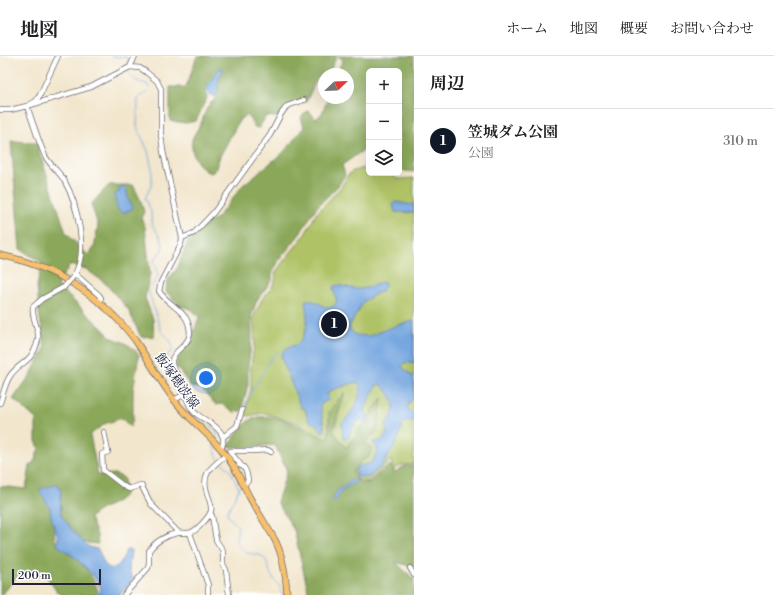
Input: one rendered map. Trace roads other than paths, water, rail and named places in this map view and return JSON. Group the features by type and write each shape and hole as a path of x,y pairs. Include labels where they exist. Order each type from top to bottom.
{"main road":[{"name":"飯塚穂波線","path":"0,255 17,259 49,271 74,284 100,302 128,332 174,400 221,449 234,467 279,550 285,571 287,595"}],"street":[{"path":"27,106 36,101 40,95 56,64 58,56"},
{"path":"130,67 134,56"},
{"path":"0,110 10,110 27,106 91,87 130,67 140,68 157,81 162,94 161,135 163,151 182,238 181,244 161,282 159,291 162,296 186,318 189,326 186,344 172,360 172,368 180,378 189,405 194,412 217,429 223,438 221,449"},
{"path":"182,238 194,233 214,212 270,135 287,106 304,100"},
{"path":"0,403 8,378 30,358 35,349 38,338 32,312 33,307 42,299 64,287 74,275 81,259 81,241 72,199 64,181 45,156 27,106"},
{"path":"74,275 99,295 101,298 100,302"},
{"path":"174,400 185,394"},
{"path":"223,438 237,426 242,410"},
{"path":"104,432 108,452 102,454 103,470 129,489 141,486 151,504 178,532"},
{"path":"243,485 247,482 247,473 230,450 252,452 268,450 271,452"},
{"path":"124,595 148,568 149,551 155,543 178,532 190,533 198,528 210,513 211,506 205,484 206,477 209,470 226,455"},
{"path":"234,467 240,464"},
{"path":"210,513 212,516 216,540 222,551 222,560 226,570 229,595"},
{"path":"190,533 208,585 208,595"},
{"path":"410,568 414,575"}],"water":[{"path":"219,68 223,70 219,78 217,94 213,97 206,89"},
{"path":"124,187 127,191 128,199 133,207 124,213 118,210 114,195 119,192 119,189"},
{"path":"395,202 414,205 414,213 395,212 393,204"},
{"path":"384,282 385,286 381,291 364,301 349,328 355,335 369,336 395,326 414,321 414,363 405,363 402,367 414,377 414,399 411,400 407,408 414,415 414,423 407,421 403,423 396,444 381,467 368,478 357,476 355,469 373,461 378,449 372,442 381,441 387,433 386,423 393,413 394,408 391,398 385,388 380,384 377,385 364,410 369,419 361,419 351,430 348,438 345,439 343,436 342,423 358,401 360,385 356,382 332,390 327,394 329,400 322,403 320,406 325,431 322,432 318,426 308,420 305,409 301,408 281,357 286,350 298,344 302,339 307,324 306,300 312,300 331,308 337,302 333,288 334,286 362,289"},
{"path":"355,478 357,480 355,483 343,489 335,502 333,502 333,498 337,491"},
{"path":"58,484 61,491 62,516 84,543 89,547 98,549 105,565 111,569 114,568 121,562 126,550 131,550 129,569 133,579 120,595 97,595 101,589 98,582 76,559 57,545 58,537 51,518 50,508 39,490"}],"waterway":[{"path":"111,56 126,57 128,59 127,66"},
{"path":"128,71 133,79 147,84 149,88 148,92 138,98 137,127 148,151 152,169 152,184 145,198 151,211 152,224 163,245 162,250 154,260 158,276 149,292 161,331 170,340 173,347 172,351 162,364 178,381 183,394"},
{"path":"240,423 248,398 273,355 285,350"},
{"path":"184,397 189,411 195,416"},
{"path":"204,422 217,432 216,440"},
{"path":"225,439 232,437 238,428"},
{"path":"214,445 218,459"},
{"path":"220,461 230,470 239,489 227,512 228,516 238,526 237,544 247,553 260,555 266,560 271,575 280,587 282,595"}],"place":[{"name":"笠城ダム公園","path":"334,324"}]}
